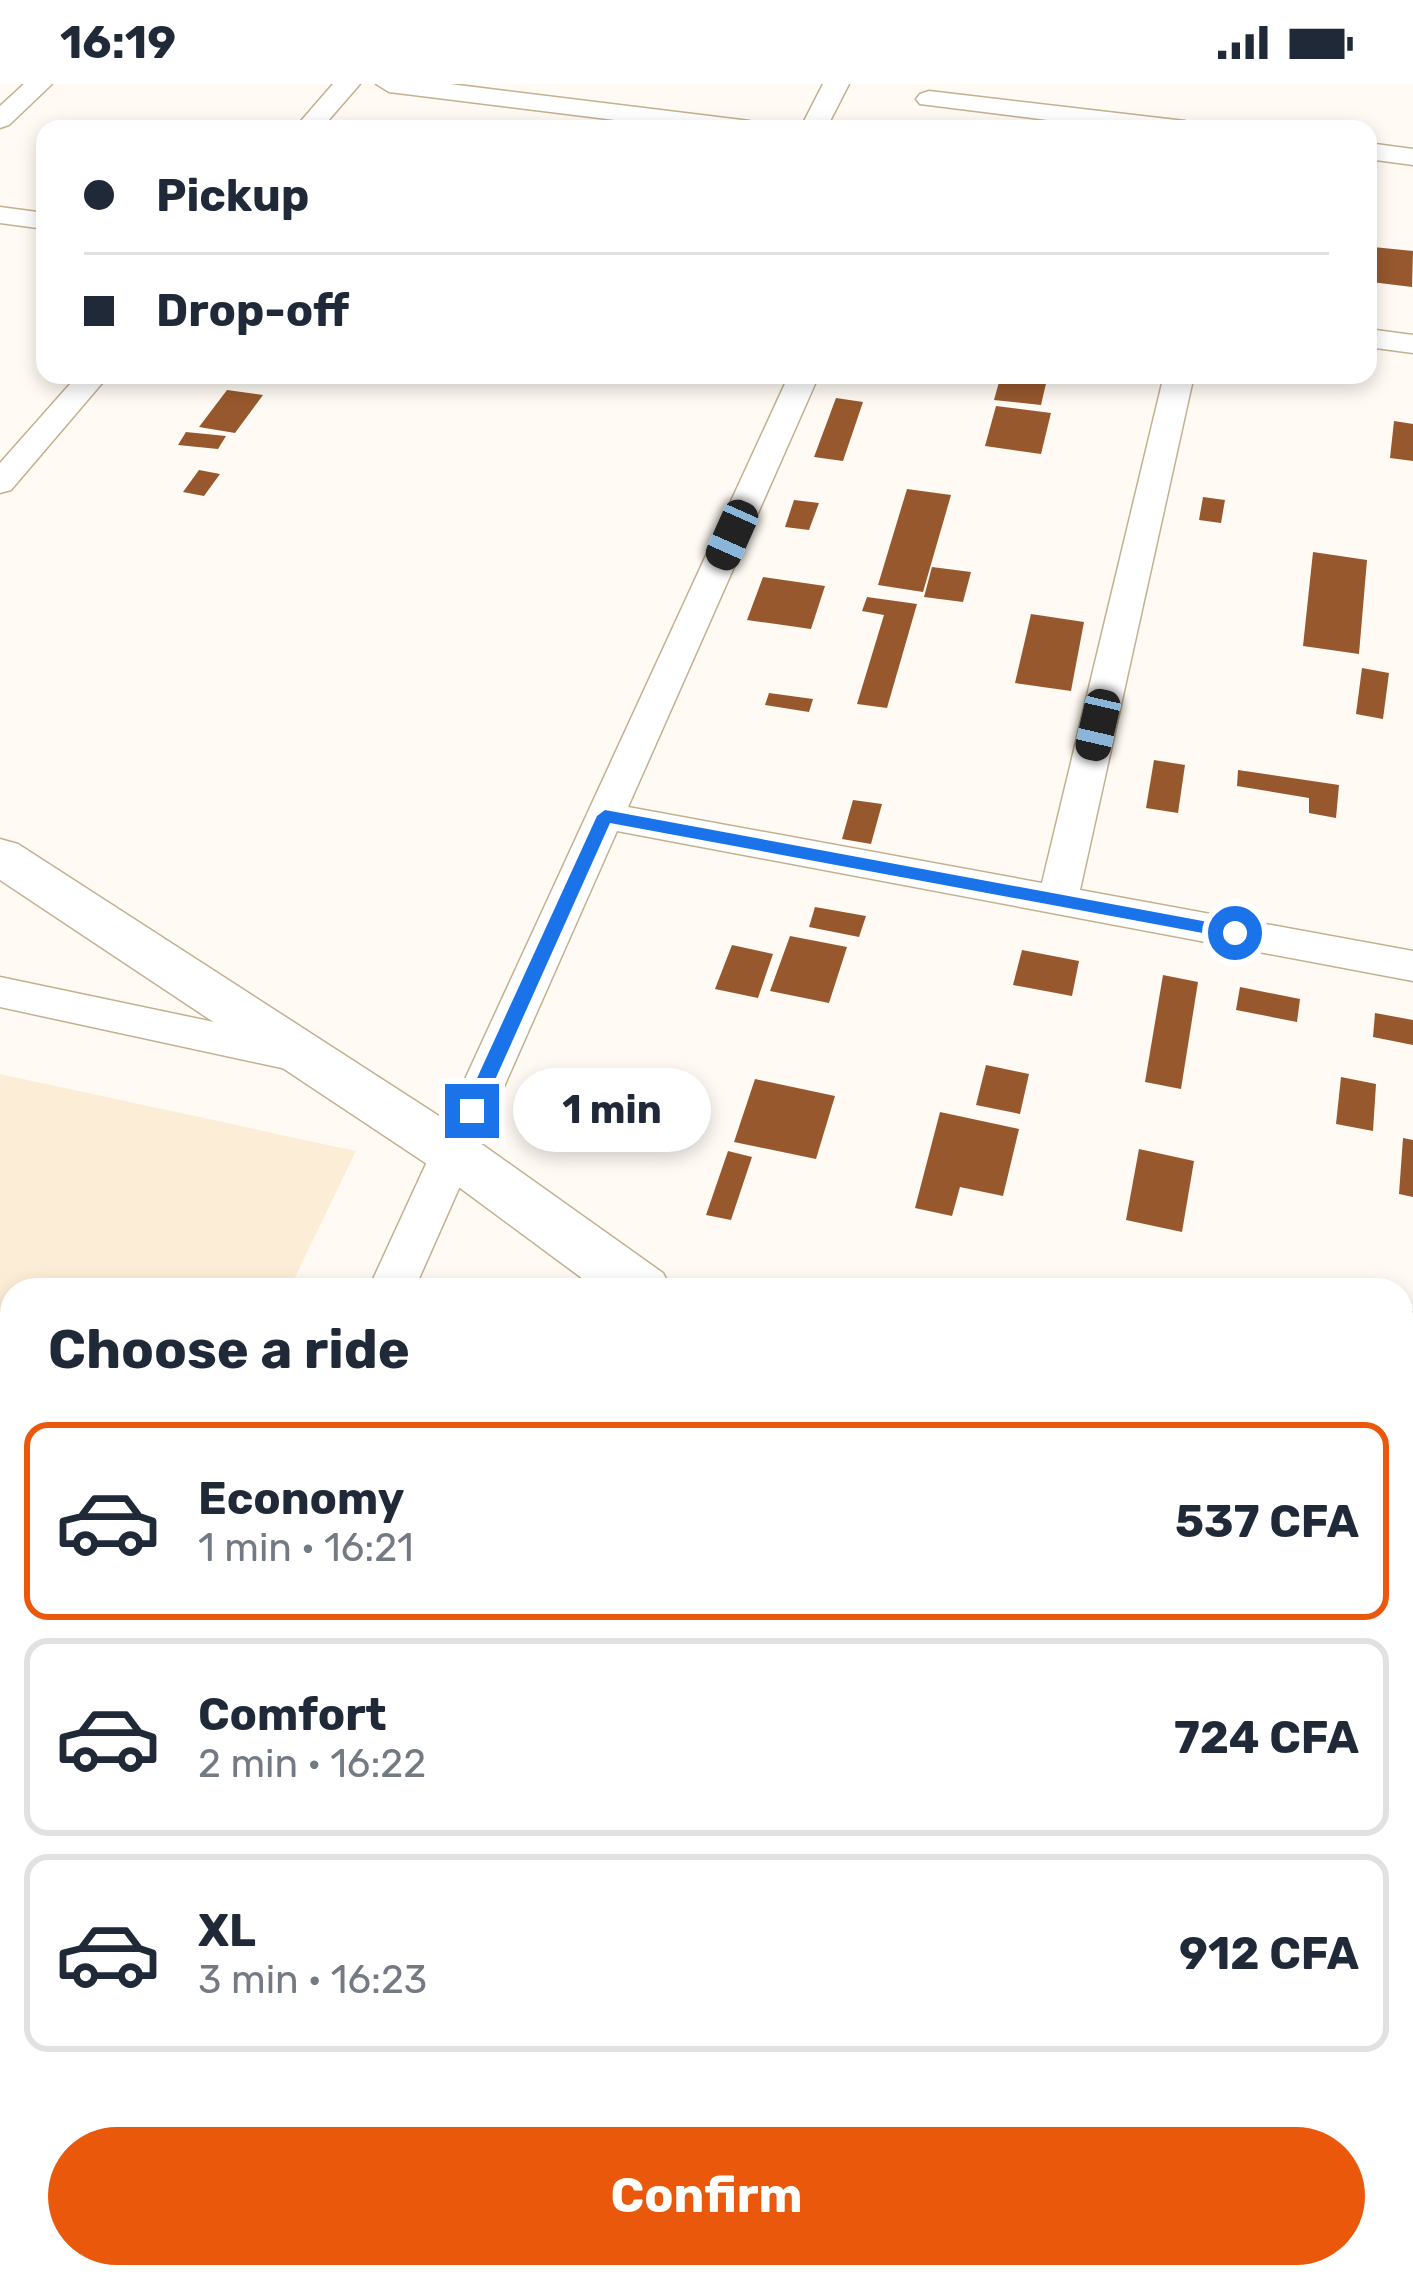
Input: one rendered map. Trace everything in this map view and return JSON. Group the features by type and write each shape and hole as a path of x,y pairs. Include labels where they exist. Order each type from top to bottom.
{"street":[{"path":"0,119 39,84"},
{"path":"316,120 347,84"},
{"path":"389,84 616,120"},
{"path":"623,120 647,84"},
{"path":"818,120 836,84"},
{"path":"919,120 932,91 1112,120"},
{"path":"1048,112 1081,94"},
{"path":"1377,152 1413,157"},
{"path":"0,215 36,220"},
{"path":"1377,339 1413,344"},
{"path":"0,483 86,384"},
{"path":"396,1278 800,384"},
{"path":"1058,900 1177,384"},
{"path":"605,816 1413,966"},
{"path":"0,856 453,1153 625,1278"},
{"path":"0,992 311,1058"}],"shaded area":[{"path":"0,1074 356,1151 295,1278 0,1278"}],"building":[{"path":"1377,247 1413,251 1412,287 1377,283"},
{"path":"998,384 1046,384 1041,405 994,400"},
{"path":"227,390 263,395 235,433 199,427"},
{"path":"836,398 863,402 843,461 814,457"},
{"path":"996,406 1051,413 1041,454 985,446"},
{"path":"1394,421 1413,424 1413,461 1390,458"},
{"path":"186,432 226,436 218,449 178,445"},
{"path":"199,470 220,474 204,496 183,492"},
{"path":"907,489 951,495 923,592 878,585"},
{"path":"1203,497 1225,500 1221,523 1199,520"},
{"path":"794,500 819,503 809,530 785,527"},
{"path":"1313,552 1367,560 1359,654 1303,646"},
{"path":"932,567 971,572 963,602 924,597"},
{"path":"763,577 825,586 811,629 747,620"},
{"path":"867,597 917,604 887,708 857,704 884,615 862,611"},
{"path":"1031,614 1084,622 1071,691 1015,683"},
{"path":"1362,668 1389,673 1383,719 1356,714"},
{"path":"769,693 813,699 809,712 765,705"},
{"path":"1154,760 1185,765 1178,813 1146,808"},
{"path":"1238,770 1339,785 1336,818 1309,813 1309,798 1237,786"},
{"path":"853,800 882,804 871,844 842,839"},
{"path":"815,907 866,916 859,937 809,927"},
{"path":"790,936 847,947 829,1003 770,991"},
{"path":"732,945 773,954 758,998 715,989"},
{"path":"1022,950 1079,961 1072,996 1013,985"},
{"path":"1163,975 1198,982 1181,1089 1145,1082"},
{"path":"1240,987 1300,999 1297,1022 1236,1010"},
{"path":"1375,1013 1413,1020 1413,1045 1373,1037"},
{"path":"986,1065 1029,1074 1020,1114 976,1105"},
{"path":"1341,1077 1376,1084 1373,1131 1336,1124"},
{"path":"755,1079 835,1096 816,1159 734,1142"},
{"path":"940,1112 1019,1129 1003,1196 960,1187 952,1216 915,1208"},
{"path":"1403,1138 1413,1140 1413,1197 1399,1194"},
{"path":"1139,1149 1194,1161 1182,1232 1126,1220"},
{"path":"728,1151 752,1157 731,1220 706,1215"}],"route":[{"path":"472,1111 605,816 1235,933"}]}
